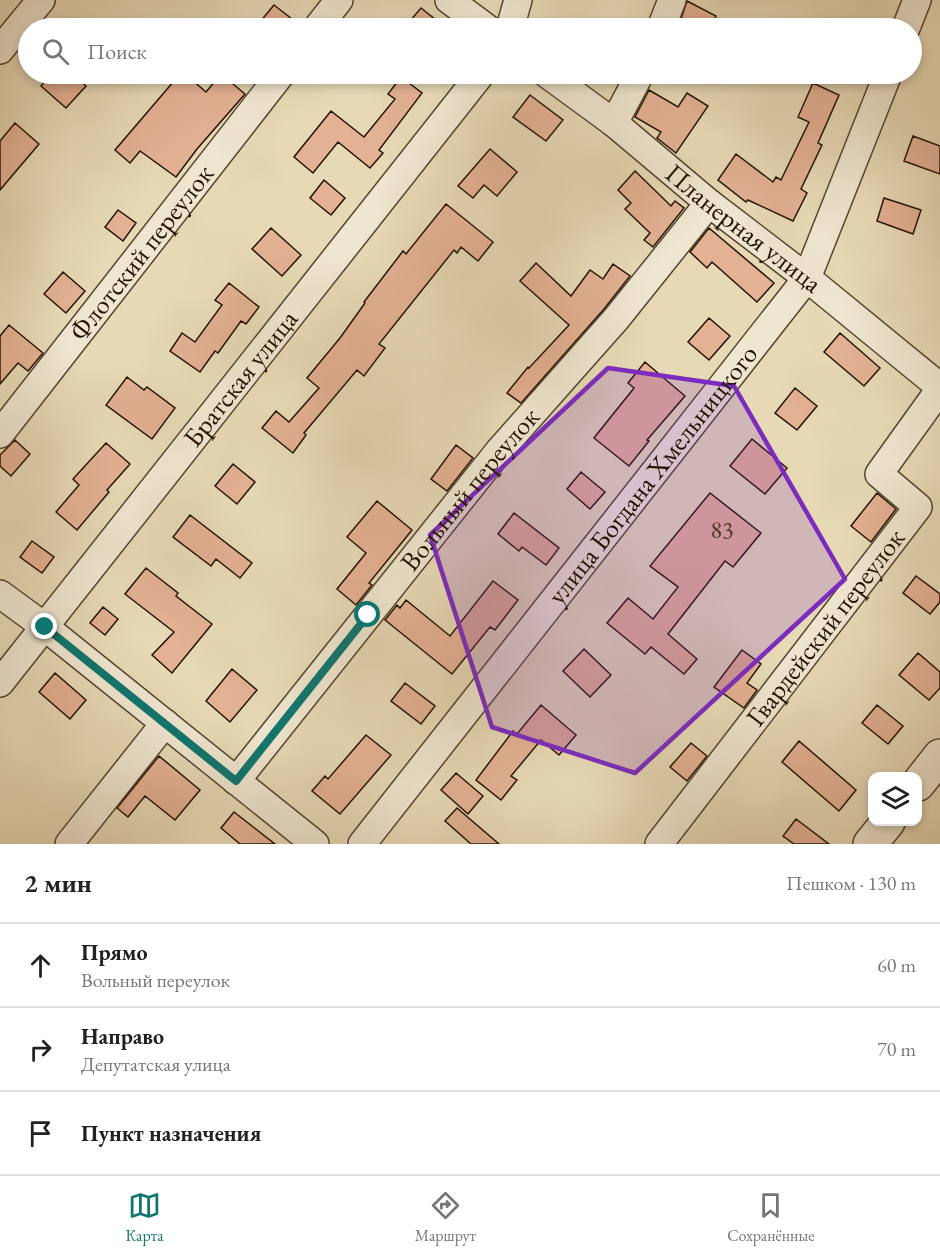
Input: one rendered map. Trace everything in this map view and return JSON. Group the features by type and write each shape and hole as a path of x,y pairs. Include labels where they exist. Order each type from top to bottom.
{"street":[{"path":"26,18 41,0"},
{"path":"325,18 339,0"},
{"path":"449,0 473,18"},
{"path":"513,18 518,0"},
{"path":"665,18 672,0"},
{"path":"910,18 917,0"},
{"path":"0,50 18,28"},
{"name":"Флотский переулок","path":"0,434 273,84"},
{"name":"Братская улица","path":"0,683 474,84"},
{"name":"Планерная улица","path":"561,84 614,123 709,203 807,278 940,388"},
{"path":"614,123 635,84"},
{"name":"улица Богдана Хмельницкого","path":"362,844 807,278 884,84"},
{"name":"Вольный переулок","path":"236,781 499,451 616,319 709,203"},
{"name":"Гвардейский переулок","path":"659,844 918,507 879,474 940,388"},
{"path":"0,594 45,627 315,844"},
{"path":"69,844 165,723"},
{"path":"922,779 940,756"},
{"path":"870,844 885,826"}],"highlighted area":[{"path":"608,368 734,386 845,579 635,773 492,727 430,535"}],"building":[{"path":"687,1 716,16 715,18 681,18"},
{"path":"274,5 291,18 263,18"},
{"path":"421,8 434,18 412,18"},
{"path":"43,84 84,84 86,86 66,108 41,86"},
{"path":"171,84 197,84 206,92 213,84 233,84 245,94 176,177 140,151 130,163 115,150"},
{"path":"396,84 410,84 422,93 379,150 383,153 370,168 338,142 313,173 294,157 331,111 364,137 395,99 388,94"},
{"path":"813,84 839,95 818,143 822,145 801,189 807,193 793,221 748,200 746,202 718,180 736,154 773,182 776,177 781,180 809,122 798,117"},
{"path":"649,90 678,107 687,93 708,106 676,153 657,138 661,132 635,117"},
{"path":"530,95 563,120 546,141 513,117"},
{"path":"15,123 39,144 0,190 0,141"},
{"path":"913,136 940,146 940,174 904,161"},
{"path":"490,149 517,172 497,196 484,185 473,198 458,186"},
{"path":"635,171 671,206 675,201 684,208 653,247 644,240 650,233 625,209 631,203 618,190"},
{"path":"324,180 345,198 331,215 310,198"},
{"path":"884,198 921,210 913,234 877,221"},
{"path":"446,204 493,242 478,261 461,247 457,253 454,250 379,344 385,348 364,376 357,370 304,433 306,435 293,453 262,428 276,411 289,422 319,388 307,378 340,338 403,251 406,254"},
{"path":"118,210 136,223 123,241 105,227"},
{"path":"271,228 301,255 282,276 252,249"},
{"path":"709,228 774,283 757,302 712,262 707,268 690,252"},
{"path":"536,263 571,296 590,270 603,279 613,264 630,276 521,403 507,393 528,367 569,325 520,281"},
{"path":"63,272 85,291 66,313 44,294"},
{"path":"229,283 259,307 246,324 241,321 218,353 215,351 200,372 170,351 182,333 195,342 222,305 215,300"},
{"path":"709,318 730,336 709,360 688,342"},
{"path":"9,325 43,353 28,371 18,363 0,384 0,336"},
{"path":"840,333 880,368 864,386 824,352"},
{"path":"645,362 685,396 647,440 649,441 629,466 594,438 634,388 628,383"},
{"path":"127,377 144,390 147,387 175,408 152,439 106,405"},
{"path":"795,388 817,406 797,430 775,413"},
{"path":"752,439 787,468 765,494 730,466"},
{"path":"15,440 30,454 11,476 0,466 0,455"},
{"path":"106,443 130,464 77,530 56,512 79,485 73,479"},
{"path":"456,445 473,458 447,491 431,479"},
{"path":"233,464 255,482 237,504 215,486"},
{"path":"581,472 605,492 590,509 567,489"},
{"path":"710,493 761,533 733,567 725,561 668,634 697,659 684,674 651,647 645,654 607,623 628,598 653,619 678,587 650,566"},
{"path":"877,493 896,509 871,542 851,526"},
{"path":"377,501 412,530 369,583 372,585 356,605 337,589 366,553 347,537"},
{"path":"514,513 559,548 546,565 522,547 519,551 498,534"},
{"path":"190,515 252,563 240,578 216,559 211,566 173,537"},
{"path":"32,541 54,557 42,573 20,557"},
{"path":"146,568 178,593 176,596 212,624 172,673 152,655 174,632 125,594"},
{"path":"916,576 940,594 940,602 930,614 903,593"},
{"path":"493,581 518,600 495,630 490,627 452,674 385,620 397,605 400,608 406,600 450,636"},
{"path":"103,607 118,619 105,635 90,623"},
{"path":"584,649 611,675 590,697 563,671"},
{"path":"742,650 761,664 747,683 757,690 744,708 714,687"},
{"path":"918,653 940,672 940,688 929,700 899,675"},
{"path":"232,669 257,690 230,722 206,701"},
{"path":"55,673 86,700 70,719 39,692"},
{"path":"405,683 435,706 421,724 391,701"},
{"path":"541,705 576,735 559,755 541,740 511,776 517,780 501,800 476,780 513,731 517,734"},
{"path":"877,705 903,726 888,744 862,723"},
{"path":"366,735 391,755 340,814 312,791 325,776 328,779"},
{"path":"799,741 856,790 839,811 782,762"},
{"path":"691,743 707,756 687,781 670,767"},
{"path":"159,756 200,790 175,820 145,796 128,817 117,808"},
{"path":"456,773 483,796 468,814 441,790"},
{"path":"457,808 499,844 471,844 445,821"},
{"path":"234,812 275,844 240,844 221,828"},
{"path":"796,819 829,844 794,844 783,836"}],"route":[{"path":"45,627 236,781 368,615"}]}
